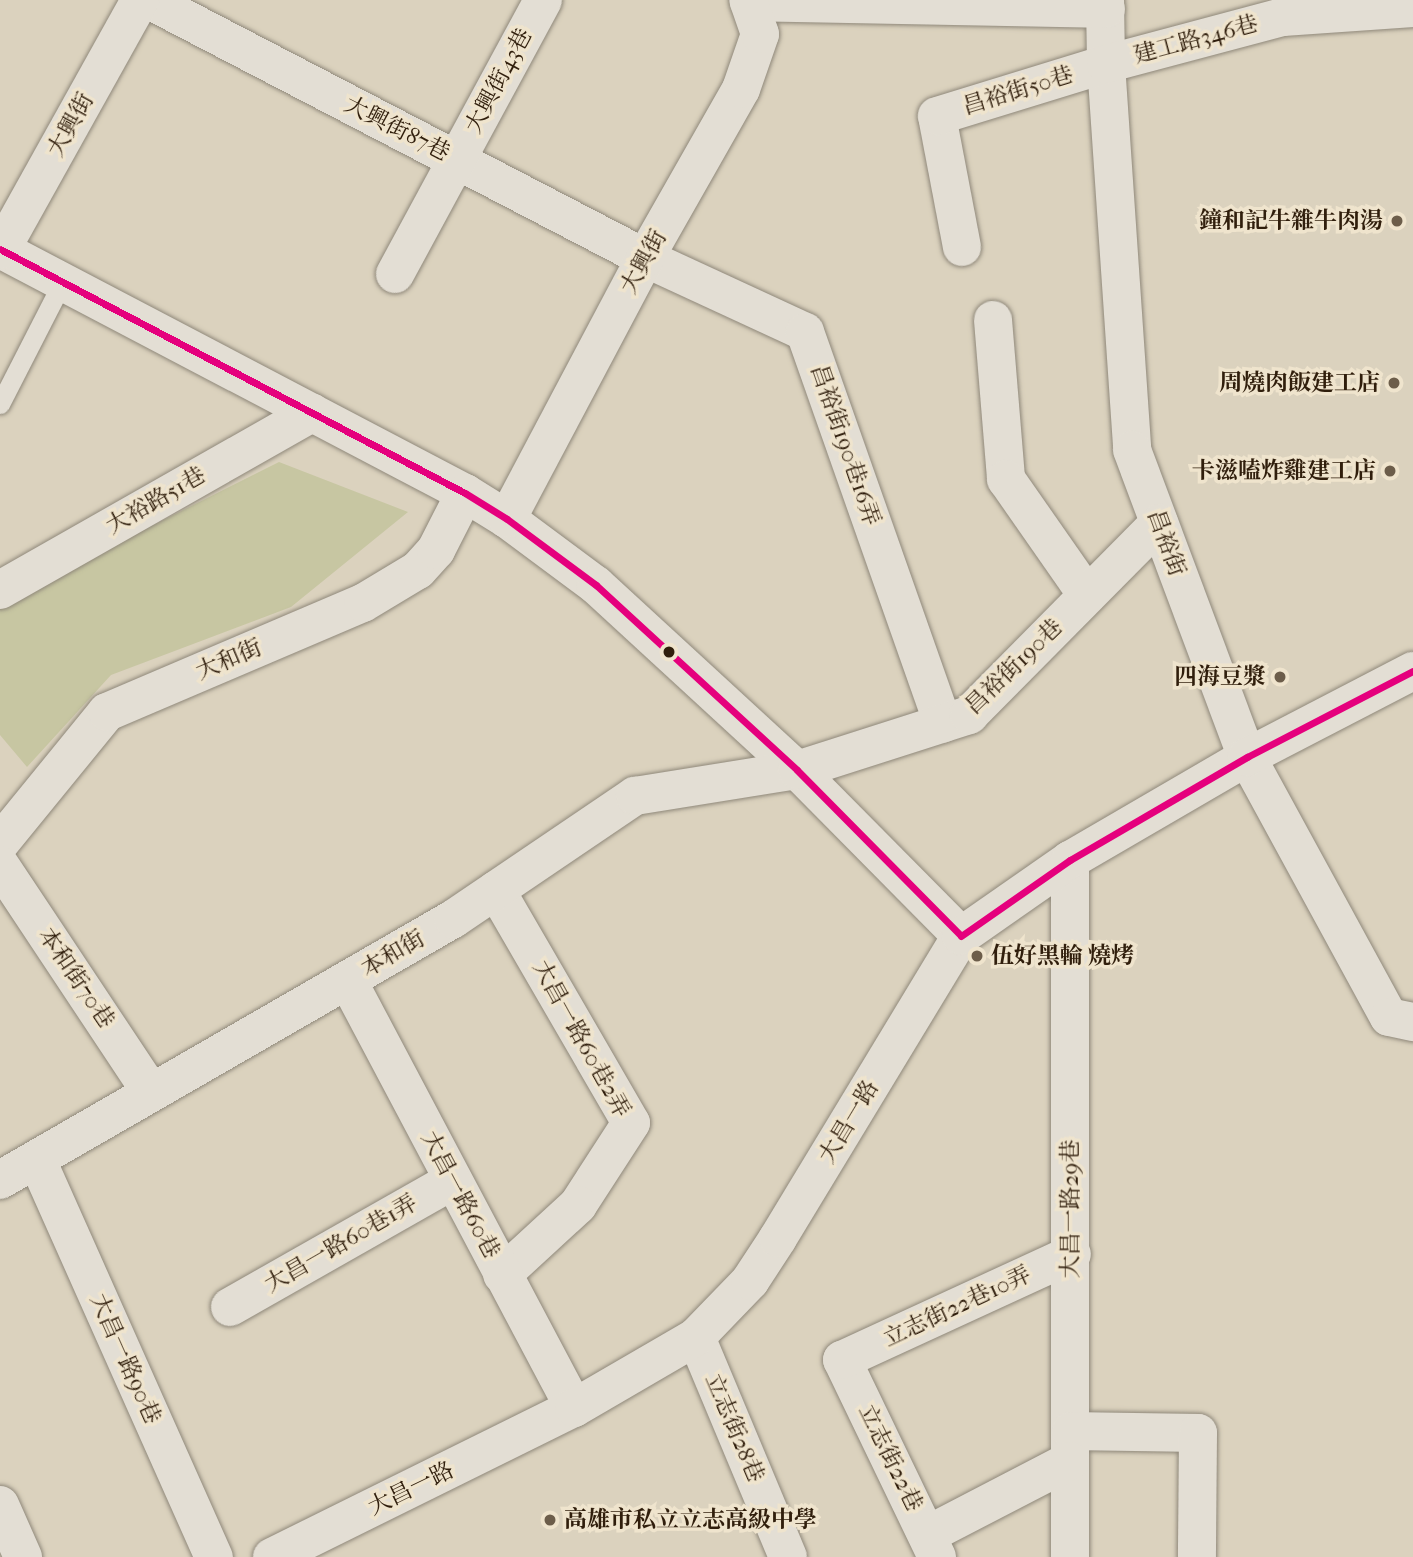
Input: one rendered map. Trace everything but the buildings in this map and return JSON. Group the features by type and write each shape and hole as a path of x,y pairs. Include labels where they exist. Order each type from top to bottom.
{"street":[{"name":"大興街","path":"1,250 140,0"},
{"name":"大興街87巷","path":"149,0 645,258"},
{"name":"大興街43巷","path":"395,274 543,0"},
{"name":"大興街","path":"507,519 645,258 741,89 760,34 749,1"},
{"path":"749,1 1105,4"},
{"name":"昌裕街","path":"1105,4 1106,64 1132,450 1247,757 1389,1017 1413,1022"},
{"name":"建工路346巷","path":"1106,64 1283,8 1413,8"},
{"name":"昌裕街50巷","path":"962,247 937,116 1106,64"},
{"path":"1,250 465,493 507,519 596,585 797,770 961,936"},
{"name":"昌裕街190巷16弄","path":"645,258 805,332 943,723"},
{"path":"993,320 1006,479 1087,595"},
{"name":"大裕路51巷","path":"0,590 312,413"},
{"name":"大和街","path":"0,843 107,712 363,603 418,570 436,550 465,493"},
{"name":"昌裕街190巷","path":"797,770 969,715 1159,523"},
{"name":"大昌一路","path":"272,1557 313,1548 574,1408 696,1337 757,1270 961,936 1070,860 1247,757 1413,671"},
{"name":"本和街","path":"0,1180 453,919 635,796 797,770"},
{"name":"大昌一路29巷","path":"1070,860 1070,1557"},
{"name":"本和街70巷","path":"0,865 151,1091"},
{"name":"大昌一路60巷2弄","path":"496,890 631,1122 578,1205 502,1275"},
{"name":"大昌一路60巷","path":"348,981 574,1408"},
{"name":"大昌一路90巷","path":"37,1160 214,1557"},
{"name":"大昌一路60巷1弄","path":"230,1307 452,1181"},
{"name":"立志街22巷10弄","path":"842,1360 1072,1254"},
{"name":"立志街28巷","path":"696,1337 775,1552"},
{"name":"立志街22巷","path":"842,1360 932,1546"},
{"path":"932,1546 1071,1446 1198,1433 1197,1557"},
{"path":"0,1504 23,1557"}],"lane":[{"path":"0,404 63,281"}],"green space":[{"path":"279,462 408,512 291,607 111,675 27,767 0,735 0,602"}],"transit line":[{"path":"0,249 465,493 507,519 596,585 797,770 961,936"},
{"path":"961,936 1070,860 1247,757 1413,671"}],"place":[{"name":"鐘和記牛雜牛肉湯","path":"1397,221"},
{"name":"周燒肉飯建工店","path":"1394,383"},
{"name":"卡滋嗑炸雞建工店","path":"1390,471"},
{"name":"四海豆漿","path":"1280,677"},
{"name":"伍好黑輪 燒烤","path":"977,956"},
{"name":"高雄市私立立志高級中學","path":"550,1520"}]}
